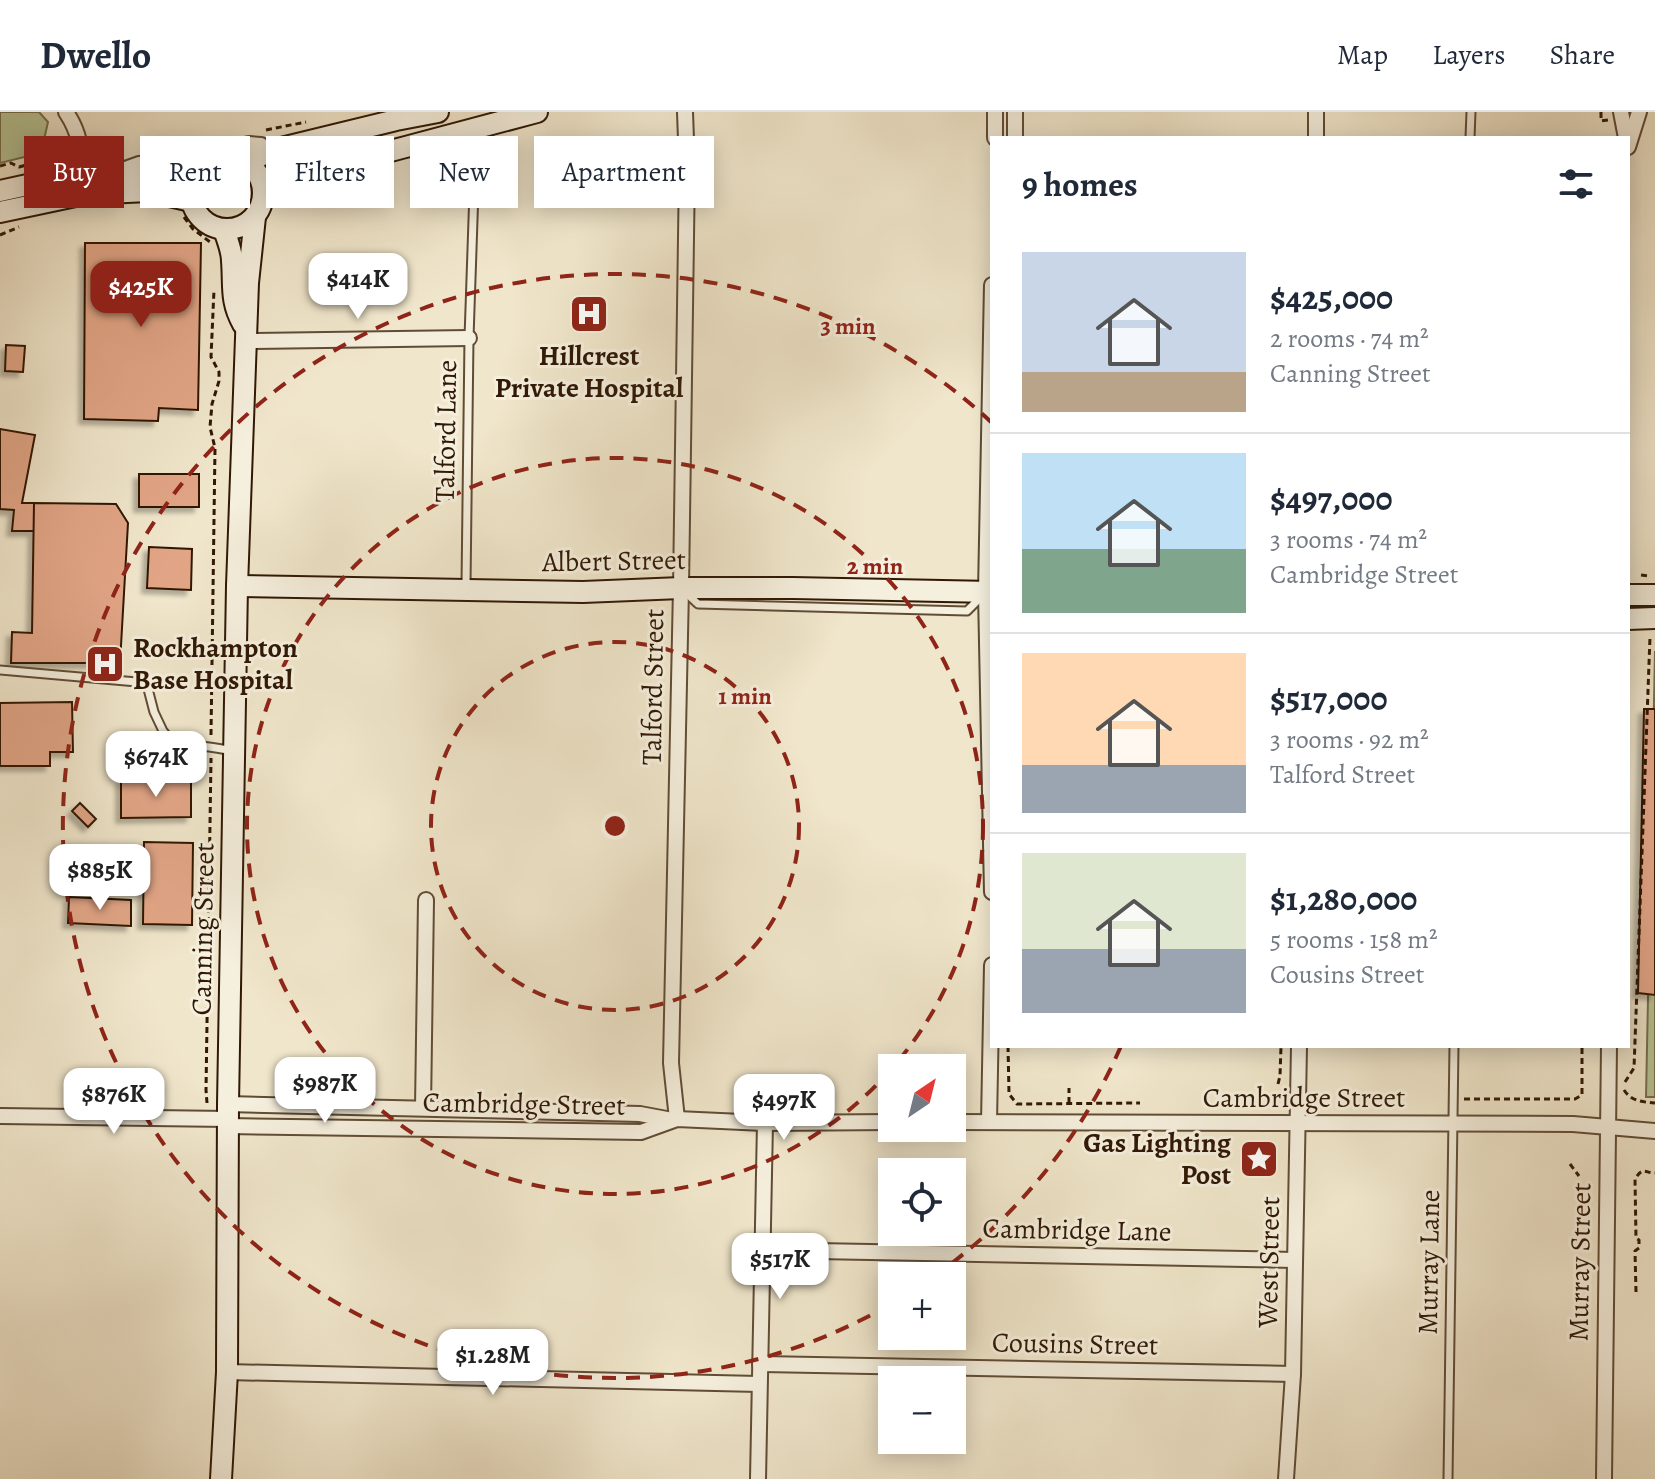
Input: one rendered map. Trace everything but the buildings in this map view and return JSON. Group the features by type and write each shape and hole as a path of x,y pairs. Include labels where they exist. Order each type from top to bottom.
{"street":[{"path":"66,112 78,136"},
{"path":"264,192 278,181 537,112"},
{"name":"Talford Street","path":"675,1120 671,1063 681,588 687,168 685,112"},
{"path":"995,112 995,136"},
{"path":"1015,112 1015,136"},
{"path":"1316,112 1316,136"},
{"path":"1630,141 1639,112"},
{"path":"334,136 433,113 466,131"},
{"path":"1615,116 1625,136"},
{"path":"124,169 249,144 266,149"},
{"path":"187,208 212,226 220,238 246,224 261,207 264,192 260,176 250,165"},
{"path":"0,191 24,186"},
{"path":"0,212 24,207"},
{"name":"Canning Street","path":"221,1479 227,1372 223,1113 237,586 248,283 255,217"},
{"name":"Canning Street","path":"220,238 232,257 236,311 247,336"},
{"path":"247,336 469,338"},
{"path":"990,490 990,692"},
{"name":"Albert Street","path":"237,586 583,592 808,588 989,592"},
{"path":"1630,595 1655,595"},
{"path":"1630,620 1653,627"},
{"path":"423,1108 426,900"},
{"path":"989,1122 990,1048"},
{"name":"West Street","path":"1286,1479 1293,1374 1299,1048"},
{"name":"Murray Street","path":"1604,1479 1609,1048"},
{"name":"Cambridge Street","path":"0,1116 423,1108 640,1114 675,1120 765,1123 878,1122"},
{"name":"Cambridge Street","path":"223,1113 641,1132 675,1120"},
{"name":"Cambridge Street","path":"966,1122 1608,1126 1655,1131"},
{"path":"758,1479 765,1123"},
{"name":"Cambridge Lane","path":"762,1250 1295,1260"},
{"name":"Cousins Street","path":"760,1364 1293,1374"},
{"path":"227,1372 759,1384"}],"lane":[{"path":"1470,136 1471,112"},
{"name":"Talford Lane","path":"466,131 469,338 466,590"},
{"path":"0,221 27,208"},
{"path":"0,670 147,685 154,712 171,741 234,751"},
{"name":"Murray Lane","path":"1448,1479 1454,1048"}],"path":[{"path":"1601,112 1601,121 1615,116"},
{"path":"0,166 11,163 24,166"},
{"path":"186,208 193,229 220,238"},
{"path":"215,283 211,357 219,372 219,381 212,404 210,427 215,448 211,746 223,1113"},
{"path":"1641,575 1654,576"},
{"path":"1653,627 1634,1068 1625,1082 1624,1090 1637,1101 1655,1103"},
{"path":"1008,1048 1009,1094 1017,1104 1140,1103"},
{"path":"1278,1084 1281,1048"},
{"path":"1453,1099 1575,1099 1582,1095 1582,1048"},
{"path":"1069,1088 1069,1103"},
{"path":"1033,1097 1034,1104"},
{"path":"1570,1164 1579,1176"},
{"path":"1636,1292 1635,1251 1639,1248 1639,1240 1636,1238 1635,1179 1641,1171 1655,1173"}],"green space":[{"path":"0,112 39,112 48,122 45,136 24,136 24,157 0,163"},
{"path":"1655,651 1655,1097 1646,1097"}],"place":[{"name":"Hillcrest Private Hospital","path":"589,314"},
{"name":"Rockhampton Base Hospital","path":"105,664"},
{"name":"Gas Lighting Post","path":"1259,1159"}]}
